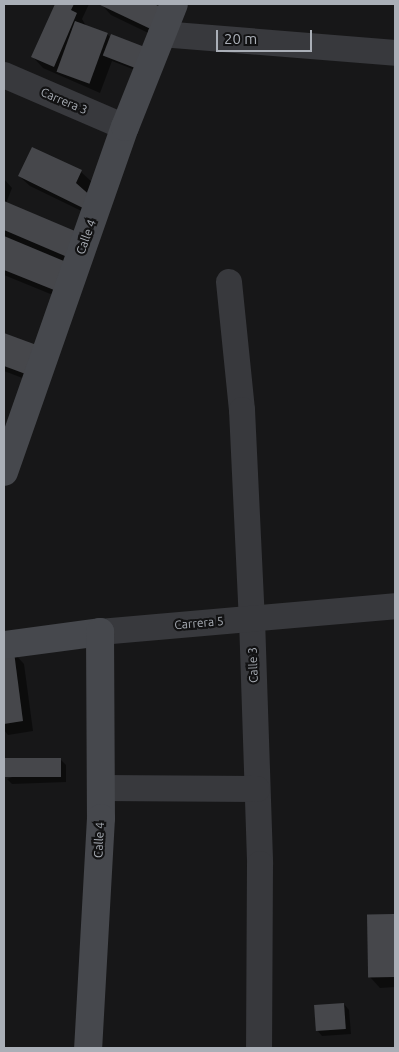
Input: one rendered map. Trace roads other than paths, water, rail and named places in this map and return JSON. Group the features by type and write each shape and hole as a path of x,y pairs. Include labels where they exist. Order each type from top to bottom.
{"street":[{"name":"Calle 4","path":"4,468 125,127 174,4"},
{"path":"161,34 395,53"},
{"name":"Carrera 3","path":"4,76 125,127"},
{"name":"Calle 3","path":"229,282 242,410 252,619 257,788 259,1048"},
{"name":"Carrera 5","path":"4,645 100,632 395,606"},
{"name":"Calle 4","path":"88,1048 101,788 100,632"},
{"path":"101,788 257,788"}]}
